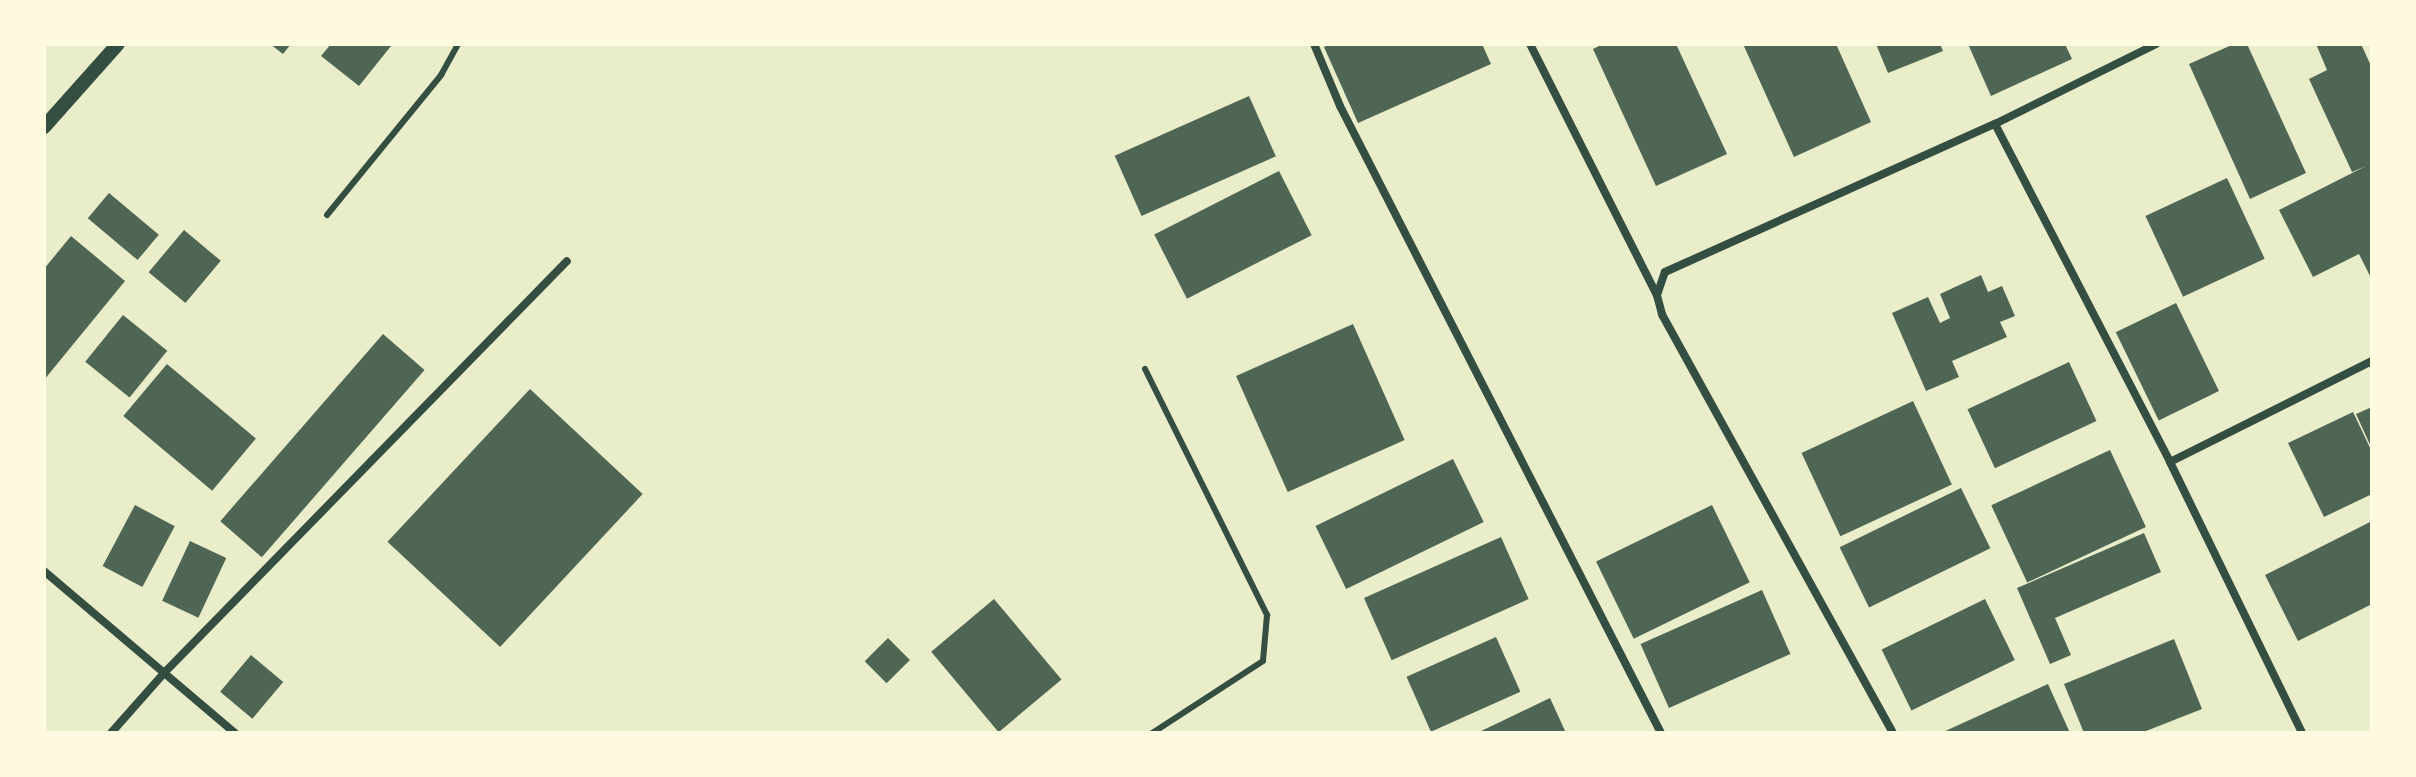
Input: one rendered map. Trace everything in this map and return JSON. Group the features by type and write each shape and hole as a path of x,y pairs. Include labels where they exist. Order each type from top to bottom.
{"street":[{"path":"44,127 118,44"},
{"path":"1314,44 1340,106 1661,733"},
{"path":"1530,44 1657,295 1662,314 1893,733"},
{"path":"1657,295 1665,272 1685,261 1995,124 2156,44"},
{"path":"1995,124 2170,462 2302,733"},
{"path":"111,733 164,673 567,261"},
{"path":"2170,462 2372,361"},
{"path":"44,571 235,733"}],"lane":[{"path":"327,215 441,75 458,44"},
{"path":"1145,369 1267,615 1263,661 1152,733"}],"building":[{"path":"270,44 291,44 283,54"},
{"path":"331,44 391,46 359,86 321,56"},
{"path":"1331,44 1482,44 1491,64 1358,123 1324,47"},
{"path":"1603,44 1676,44 1727,154 1656,186 1593,49"},
{"path":"1743,44 1836,44 1871,122 1794,157"},
{"path":"1876,44 1940,44 1943,51 1888,73"},
{"path":"1968,44 2065,44 2072,59 1991,96"},
{"path":"2234,44 2247,44 2306,173 2250,199 2189,64"},
{"path":"2316,44 2361,44 2372,68 2372,280 2359,254 2313,277 2279,210 2366,166 2352,172 2309,79 2327,70"},
{"path":"1249,96 1276,156 1142,216 1115,156"},
{"path":"1279,171 1312,235 1187,299 1154,235"},
{"path":"2227,178 2265,259 2183,297 2145,216"},
{"path":"109,193 159,235 138,260 88,218"},
{"path":"184,230 221,261 185,303 149,272"},
{"path":"71,236 125,281 44,380 44,269"},
{"path":"1981,275 1988,292 2002,286 2015,316 2000,322 2007,337 1952,361 1959,377 1926,391 1892,313 1928,297 1940,323 1950,318 1940,294"},
{"path":"2176,303 2219,391 2159,420 2116,332"},
{"path":"123,315 167,351 130,398 85,362"},
{"path":"1353,324 1405,440 1288,492 1236,376"},
{"path":"383,334 425,370 262,557 220,521"},
{"path":"2069,362 2096,421 1995,468 1967,409"},
{"path":"167,364 256,439 212,491 123,416"},
{"path":"530,389 643,494 500,647 387,542"},
{"path":"1913,401 1952,484 1840,536 1802,453"},
{"path":"2372,407 2372,449 2356,414"},
{"path":"2353,412 2372,452 2372,494 2324,517 2288,443"},
{"path":"2110,450 2146,527 2027,582 1991,505"},
{"path":"1453,459 1484,522 1346,589 1315,526"},
{"path":"1961,488 1990,548 1869,607 1840,547"},
{"path":"135,505 175,526 142,587 103,566"},
{"path":"1712,505 1750,582 1634,639 1596,562"},
{"path":"2372,521 2372,604 2298,641 2265,575"},
{"path":"2144,533 2161,572 2055,618 2071,655 2050,664 2017,588"},
{"path":"1501,537 1529,599 1392,660 1364,598"},
{"path":"190,541 226,558 198,618 162,601"},
{"path":"1762,590 1790,654 1669,708 1640,644"},
{"path":"994,599 1061,679 999,732 931,652"},
{"path":"1985,599 2015,660 1911,711 1882,649"},
{"path":"1496,637 1520,692 1431,732 1406,677"},
{"path":"888,638 910,660 887,683 865,661"},
{"path":"2174,639 2202,709 2141,733 2084,733 2064,684"},
{"path":"251,655 283,682 252,719 220,692"},
{"path":"2048,684 2070,733 1941,733"},
{"path":"1550,698 1566,733 1477,733"}]}
